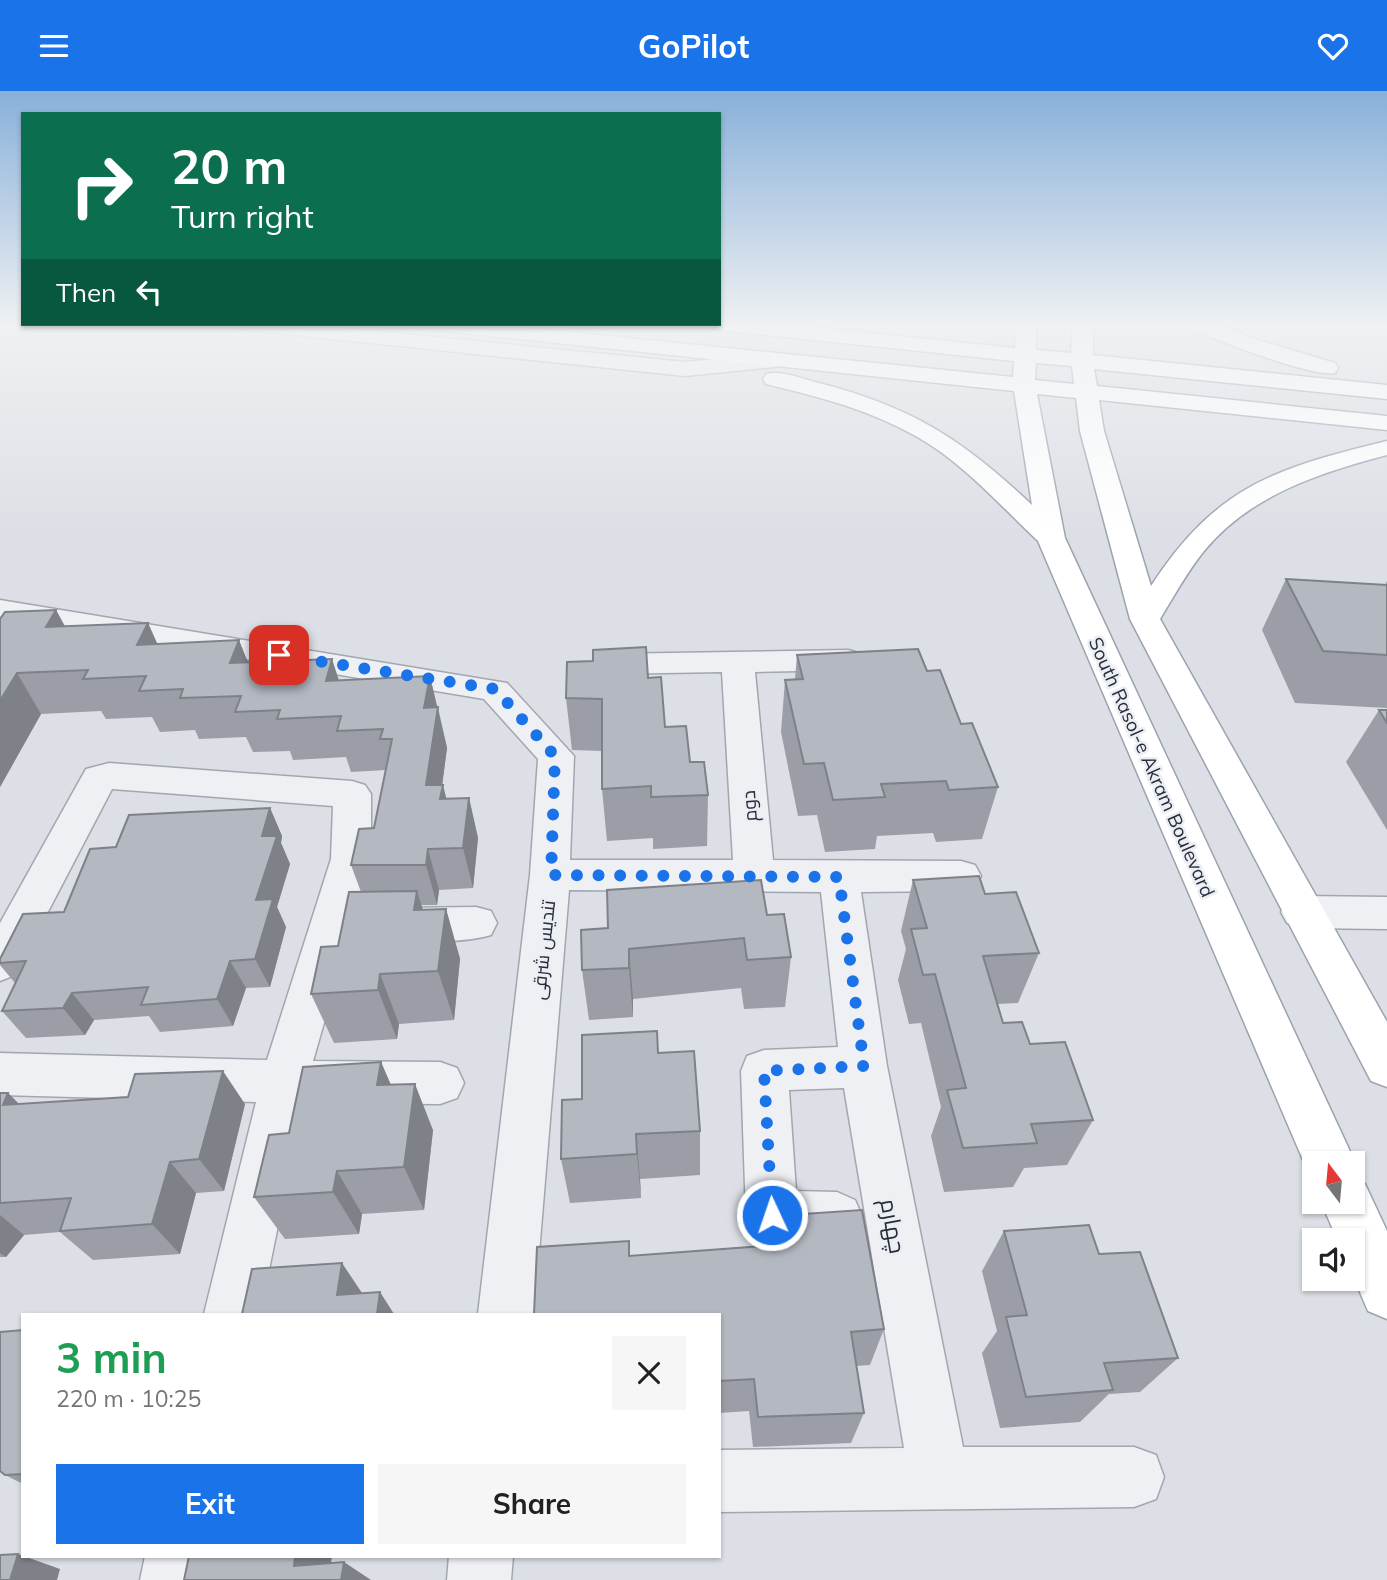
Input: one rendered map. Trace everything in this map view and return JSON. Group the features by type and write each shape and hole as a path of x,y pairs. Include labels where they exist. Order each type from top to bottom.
{"main road":[{"path":"827,392 902,420 962,456 1051,538"},
{"name":"South Rasol-e Akram Boulevard","path":"1030,392 1051,538 1323,1151"},
{"path":"1086,392 1092,431 1145,619 1387,1066"},
{"path":"1190,392 1387,423"},
{"path":"1145,619 1181,562 1205,533 1247,497 1317,465 1387,448"},
{"path":"1353,1215 1387,1292"}],"street":[{"name":"تندیس شرقی","path":"3,614 495,689 555,756 551,875 506,1313"},
{"path":"608,664 883,660"},
{"name":"دوم","path":"738,662 754,875"},
{"path":"0,963 99,778 109,776 352,794 351,859 284,1082 232,1313"},
{"path":"551,875 961,876"},
{"name":"چهارم","path":"839,877 864,1066 939,1478"},
{"path":"1302,912 1387,913"},
{"path":"332,925 476,923"},
{"path":"864,1066 764,1071 772,1215 891,1220"},
{"path":"0,1074 284,1082 440,1083"},
{"path":"721,1482 1134,1477"},
{"path":"172,1580 177,1558"},
{"path":"479,1580 481,1558"}],"building":[{"path":"1286,579 1387,585 1387,655 1323,651"},
{"path":"56,610 46,627 148,623 137,645 239,640 230,663 332,659 326,681 430,676 424,708 438,707 426,785 443,785 440,799 469,798 463,848 428,849 426,865 351,865 359,829 374,828 392,739 380,739 383,729 337,731 341,716 277,719 280,710 235,712 241,696 180,698 183,689 139,691 146,676 83,679 88,670 17,673 0,701 0,619 5,612"},
{"path":"646,647 648,678 661,677 665,727 686,726 690,762 704,762 708,795 651,797 651,786 602,789 602,699 566,698 567,662 593,661 593,650"},
{"path":"918,649 927,671 940,670 961,724 972,723 998,787 949,790 946,781 881,784 885,797 833,800 824,763 804,764 785,680 803,679 797,655"},
{"path":"1379,710 1387,710 1387,723"},
{"path":"270,808 262,836 277,836 256,900 273,899 255,959 230,961 217,999 141,1005 148,987 72,993 63,1008 2,1011 26,961 0,963 0,959 23,914 64,912 90,849 116,847 129,815"},
{"path":"979,876 985,894 1016,892 1039,953 983,956 1003,1023 1022,1022 1030,1044 1065,1042 1093,1120 1031,1124 1037,1143 963,1148 947,1090 966,1088 935,974 923,975 911,929 927,928 913,880"},
{"path":"761,880 767,915 784,914 791,957 747,960 744,938 629,949 629,968 582,970 581,930 608,928 607,890"},
{"path":"417,891 414,910 446,909 438,971 380,974 378,990 311,994 321,947 338,946 349,892"},
{"path":"657,1031 658,1053 694,1051 700,1131 636,1134 637,1154 561,1159 562,1100 582,1099 582,1035"},
{"path":"381,1062 377,1085 415,1084 404,1167 337,1171 333,1192 254,1197 269,1135 289,1133 303,1067"},
{"path":"223,1071 199,1159 170,1162 152,1224 60,1231 71,1198 0,1203 0,1093 8,1093 3,1105 128,1097 135,1074"},
{"path":"862,1210 884,1329 851,1332 864,1413 758,1417 754,1379 721,1381 721,1313 534,1313 537,1247 629,1241 629,1256 763,1246 759,1217"},
{"path":"1089,1225 1099,1254 1140,1252 1178,1358 1104,1363 1113,1390 1026,1397 1006,1317 1027,1315 1004,1231"},
{"path":"342,1263 337,1295 380,1292 377,1313 242,1313 252,1269"},
{"path":"21,1330 21,1474 5,1475 0,1471 0,1332"},
{"path":"18,1554 10,1580 0,1580 0,1555"},
{"path":"189,1558 295,1558 294,1566 344,1562 341,1580 184,1580"}],"route":[{"path":"279,655 495,689 555,756 551,875 839,877 864,1066 764,1071 772,1215"}]}
